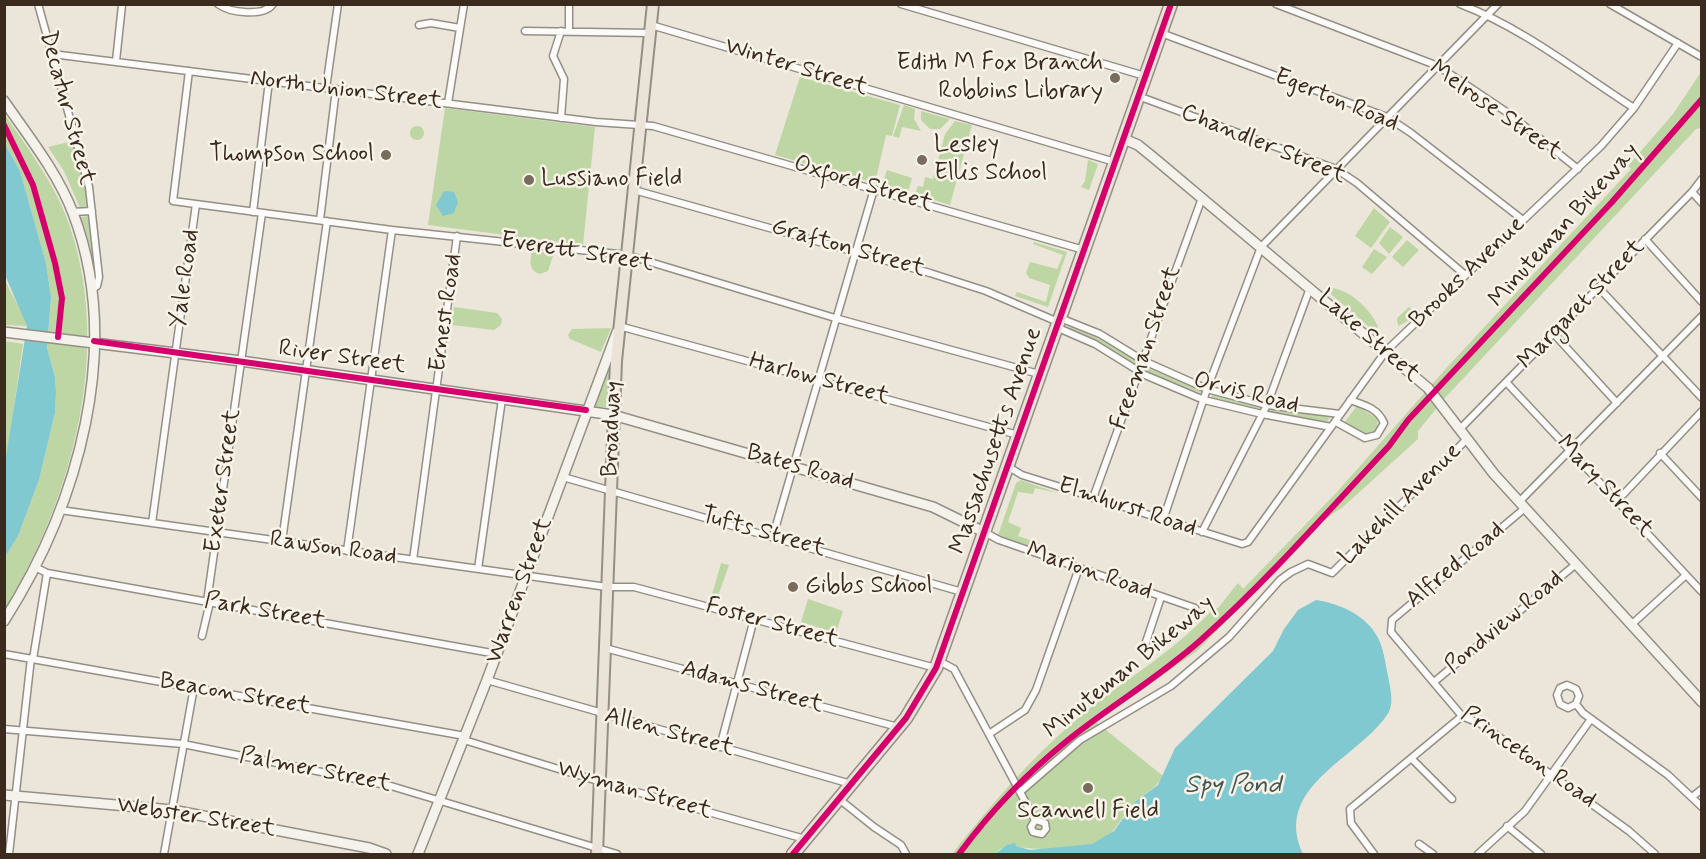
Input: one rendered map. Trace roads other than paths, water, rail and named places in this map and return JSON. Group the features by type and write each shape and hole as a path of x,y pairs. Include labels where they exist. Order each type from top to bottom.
{"highway":[{"name":"Massachusetts Avenue","path":"793,855 899,727 920,697 937,664 1171,4"}],"main road":[{"name":"Broadway","path":"597,852 613,415 653,4"},
{"path":"4,101 52,172 72,212 84,252 91,290 93,342 84,425 60,510 35,567 4,621"},
{"name":"Lake Street","path":"1124,139 1138,145 1386,351 1433,394 1522,505 1701,702"},
{"name":"Warren Street","path":"418,855 465,738 586,410 620,326"},
{"name":"River Street","path":"9,332 241,361 613,415"},
{"name":"Bates Road","path":"613,415 933,507 984,532"},
{"name":"Webster Street","path":"4,795 172,810 369,848 386,855"}],"street":[{"name":"Decatur Street","path":"38,4 89,184 99,282 91,290"},
{"path":"218,4 225,8 255,12 267,11 273,4"},
{"path":"326,88 338,4"},
{"path":"448,103 464,4"},
{"path":"569,4 569,31"},
{"path":"901,4 1146,76"},
{"name":"Melrose Street","path":"1276,4 1438,66 1508,113 1578,169"},
{"path":"1460,4 1488,15 1634,108"},
{"path":"1163,520 1204,400 1261,247 1498,4"},
{"path":"1610,4 1700,56"},
{"path":"116,61 122,5"},
{"path":"419,25 431,23 460,28"},
{"name":"Winter Street","path":"525,31 650,29 1115,162"},
{"path":"561,31 553,56 564,79 561,118"},
{"name":"Egerton Road","path":"1161,32 1387,117 1523,220"},
{"name":"Brooks Avenue","path":"1248,542 1386,351 1464,274 1578,169 1634,108 1678,43"},
{"name":"North Union Street","path":"52,54 561,118 641,125"},
{"name":"Everett Street","path":"189,71 173,201 392,230 627,255 835,318 1040,374"},
{"path":"253,212 269,81"},
{"path":"282,542 306,371 336,89"},
{"name":"Chandler Street","path":"1138,96 1336,169 1357,183 1464,274"},
{"name":"Oxford Street","path":"641,125 687,135 1084,250"},
{"name":"Margaret Street","path":"1460,429 1508,383 1692,192 1701,179"},
{"path":"772,536 874,189"},
{"name":"Grafton Street","path":"634,190 855,251 986,291 1057,322"},
{"path":"1692,192 1701,203"},
{"name":"Freeman Street","path":"1093,498 1202,198"},
{"name":"Yale Road","path":"152,523 196,204"},
{"name":"Decatur Street","path":"72,212 92,211"},
{"name":"Exeter Street","path":"202,636 262,213"},
{"path":"347,551 392,230"},
{"name":"Ernest Road","path":"413,560 457,236"},
{"path":"1645,239 1701,302"},
{"path":"1202,532 1267,405 1310,288"},
{"path":"1599,288 1701,398"},
{"name":"Alfred Road","path":"1390,625 1404,609 1522,505 1569,452 1701,316"},
{"name":"Orvis Road","path":"1057,322 1100,334 1144,361 1208,389 1267,405 1340,414"},
{"name":"Orvis Road","path":"1057,322 1140,371 1204,400 1262,414 1333,424 1365,438 1377,435 1384,423 1380,415 1370,407 1350,400"},
{"name":"Harlow Street","path":"620,326 1018,435"},
{"path":"1554,334 1617,403"},
{"name":"Mary Street","path":"1508,383 1569,452 1618,500 1701,592"},
{"path":"478,569 501,399"},
{"path":"1618,500 1701,411"},
{"name":"Lakehill Avenue","path":"1020,792 1080,740 1137,708 1186,673 1228,637 1291,572 1308,564 1330,574 1335,571 1467,439"},
{"path":"1660,453 1701,498"},
{"name":"Elmhurst Road","path":"1007,466 1022,475 1093,498 1242,544 1248,542"},
{"name":"Tufts Street","path":"563,477 963,592"},
{"name":"Rawson Road","path":"60,510 607,587"},
{"name":"Marion Road","path":"984,532 1195,608"},
{"name":"Pondview Road","path":"1434,682 1576,564"},
{"name":"Park Street","path":"35,567 47,573 497,654"},
{"path":"989,734 1026,710 1036,690 1080,568"},
{"path":"9,855 22,730 47,573"},
{"path":"1630,625 1686,575"},
{"name":"Foster Street","path":"607,587 634,587 937,664"},
{"path":"1143,651 1161,597"},
{"path":"720,747 754,619"},
{"name":"Princeton Road","path":"1390,625 1394,637 1462,716 1481,724 1552,775 1629,831 1655,855"},
{"name":"Adams Street","path":"605,648 899,727"},
{"name":"Beacon Street","path":"4,654 465,738"},
{"path":"937,664 954,669 1035,820"},
{"name":"Allen Street","path":"487,680 603,715 852,784"},
{"path":"164,855 194,687"},
{"path":"1576,704 1592,719 1668,775 1700,804"},
{"path":"1374,855 1348,817 1350,809 1462,716"},
{"path":"1478,855 1525,811 1592,719"},
{"name":"Palmer Street","path":"4,729 183,744 391,786 597,852 617,855"},
{"name":"Wyman Street","path":"465,738 601,782 806,840"},
{"path":"1412,759 1452,799"},
{"path":"1692,797 1701,789"},
{"path":"839,799 901,845 906,855"},
{"path":"1508,826 1541,855"},
{"path":"1419,844 1433,855"}],"water":[{"path":"5,144 20,171 46,263 51,297 47,348 55,377 56,392 55,413 39,480 18,536 5,557 4,469 27,326 5,275"},
{"path":"444,191 454,192 458,202 454,213 443,216 436,205"},
{"name":"Spy Pond","path":"1316,600 1351,611 1372,629 1383,651 1391,701 1387,715 1373,731 1322,776 1308,792 1299,810 1296,831 1303,854 995,854 1007,845 1015,843 1016,846 1030,850 1092,844 1114,831 1135,802 1158,785 1175,748 1273,651 1284,629 1298,610"}],"place":[{"name":"Edith M Fox Branch Robbins Library","path":"1115,78"},
{"name":"Thompson School","path":"386,155"},
{"name":"Lesley Ellis School","path":"922,160"},
{"name":"Lussiano Field","path":"529,180"},
{"name":"Gibbs School","path":"793,587"},
{"name":"Scannell Field","path":"1088,788"}]}
